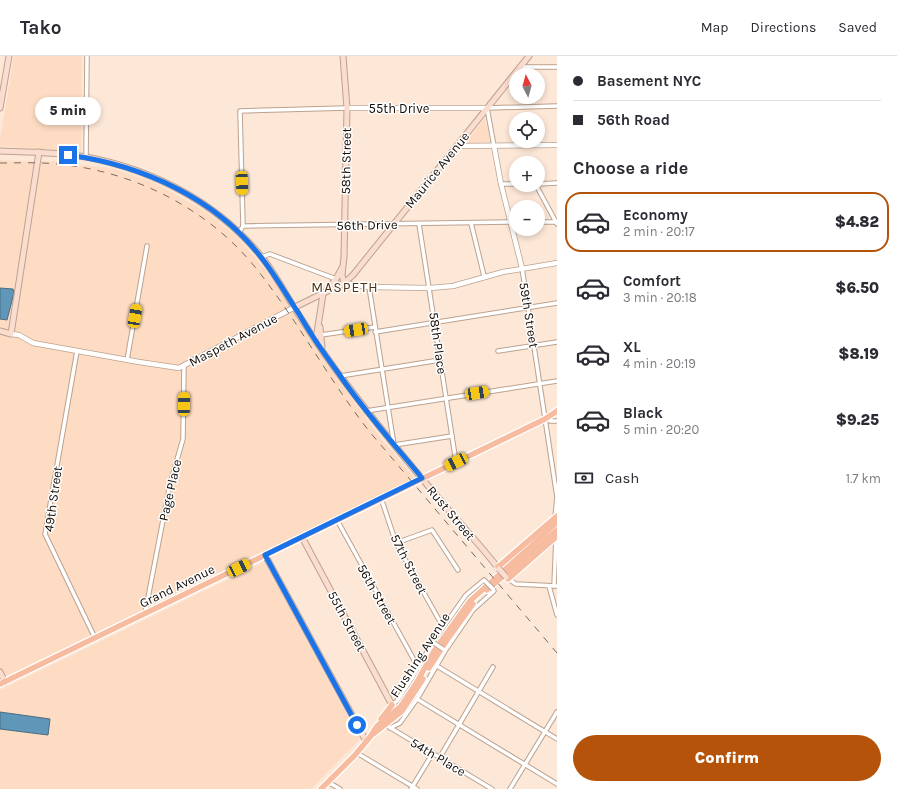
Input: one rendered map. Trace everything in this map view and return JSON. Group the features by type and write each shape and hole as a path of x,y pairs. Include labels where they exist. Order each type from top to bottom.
{"main road":[{"path":"0,108 9,56"},
{"name":"58th Street","path":"343,56 347,108 342,275 344,283"},
{"name":"Maurice Avenue","path":"344,283 394,224 529,56"},
{"name":"Rust Street","path":"0,151 39,152 86,157 122,166 152,176 200,201 239,233 261,257 340,376 366,411 507,578"},
{"path":"11,334 39,152"},
{"name":"58th Street","path":"323,294 336,279 343,265"},
{"name":"Maspeth Avenue","path":"295,307 344,283"},
{"path":"316,339 323,294"},
{"path":"319,320 322,348"},
{"name":"Maspeth Avenue","path":"0,332 11,334"},
{"name":"Grand Avenue","path":"2,683 545,419 557,411"},
{"path":"498,568 556,522"},
{"name":"Flushing Avenue","path":"321,789 357,753 377,726 401,706 417,682 434,651 470,601 556,522"},
{"name":"Flushing Avenue","path":"368,739 388,726 409,703 440,650 472,605 556,522"},
{"name":"55th Street","path":"302,537 392,705"},
{"path":"507,578 556,537"},
{"path":"265,555 368,739"},
{"path":"0,672 2,683"},
{"path":"377,726 392,705"}],"street":[{"path":"86,56 86,157"},
{"path":"520,67 557,67"},
{"name":"55th Drive","path":"243,226 240,111 347,108 487,108 557,106"},
{"name":"59th Street","path":"487,108 500,184 509,218"},
{"path":"457,146 557,145"},
{"path":"545,184 557,183"},
{"path":"500,184 509,184"},
{"path":"541,192 557,222 545,222"},
{"name":"56th Drive","path":"243,226 509,222"},
{"path":"471,223 484,276"},
{"name":"58th Place","path":"419,224 456,462"},
{"path":"239,233 243,226"},
{"name":"59th Street","path":"514,236 522,268 557,497 556,522"},
{"path":"127,360 147,246"},
{"path":"261,257 270,254 336,279"},
{"path":"344,283 369,287 430,288 453,286 484,276 522,268 557,263"},
{"path":"369,287 394,445 452,436"},
{"path":"321,335 434,322 557,303"},
{"name":"Maspeth Avenue","path":"11,334 20,335 33,343 179,368 295,307"},
{"path":"498,351 557,342"},
{"name":"49th Street","path":"77,351 45,534 95,638"},
{"path":"340,376 440,360"},
{"name":"Page Place","path":"145,613 170,484 183,439 184,365"},
{"path":"366,411 557,381"},
{"path":"545,419 557,421"},
{"path":"551,460 557,459"},
{"name":"57th Street","path":"381,498 396,543 443,627"},
{"name":"56th Street","path":"337,520 419,667"},
{"path":"396,543 432,530 458,570"},
{"path":"507,578 516,584 556,586 556,537"},
{"path":"544,548 556,548"},
{"name":"Flushing Avenue","path":"388,726 400,723 437,666 444,650 473,610 494,591 484,580 466,595 433,642 401,694 392,705"},
{"path":"549,586 557,615"},
{"path":"433,642 444,650"},
{"path":"437,666 557,739"},
{"path":"440,758 494,667"},
{"path":"417,699 557,784"},
{"path":"510,789 557,712"},
{"name":"54th Place","path":"388,726 492,789"},
{"path":"357,753 412,788 417,789"},
{"path":"412,788 433,754"},
{"path":"328,782 340,789"}],"shaded area":[{"path":"14,56 82,56 81,152 0,146"},
{"path":"485,118 490,142 467,143 466,142"},
{"path":"0,160 61,162 113,169 153,182 205,211 238,238 265,269 374,430 417,481 0,684 0,318 7,320 14,293 13,289 0,288"},
{"path":"264,562 360,739 311,789 0,789 0,729 48,735 50,720 0,712 0,690"}],"water":[{"path":"0,288 13,289 14,293 7,320 0,319"},
{"path":"0,712 50,719 48,735 0,729"}],"railway":[{"path":"0,163 57,164 86,168 115,175 143,185 169,197 195,212 218,230 240,250 274,291 354,412 369,431 557,653"}],"district":[{"name":"MASPETH","path":"345,287"}],"route":[{"path":"68,155 86,157 122,166 152,176 200,201 232,226 264,261 340,376 366,411 422,478 265,555 357,725"}]}
